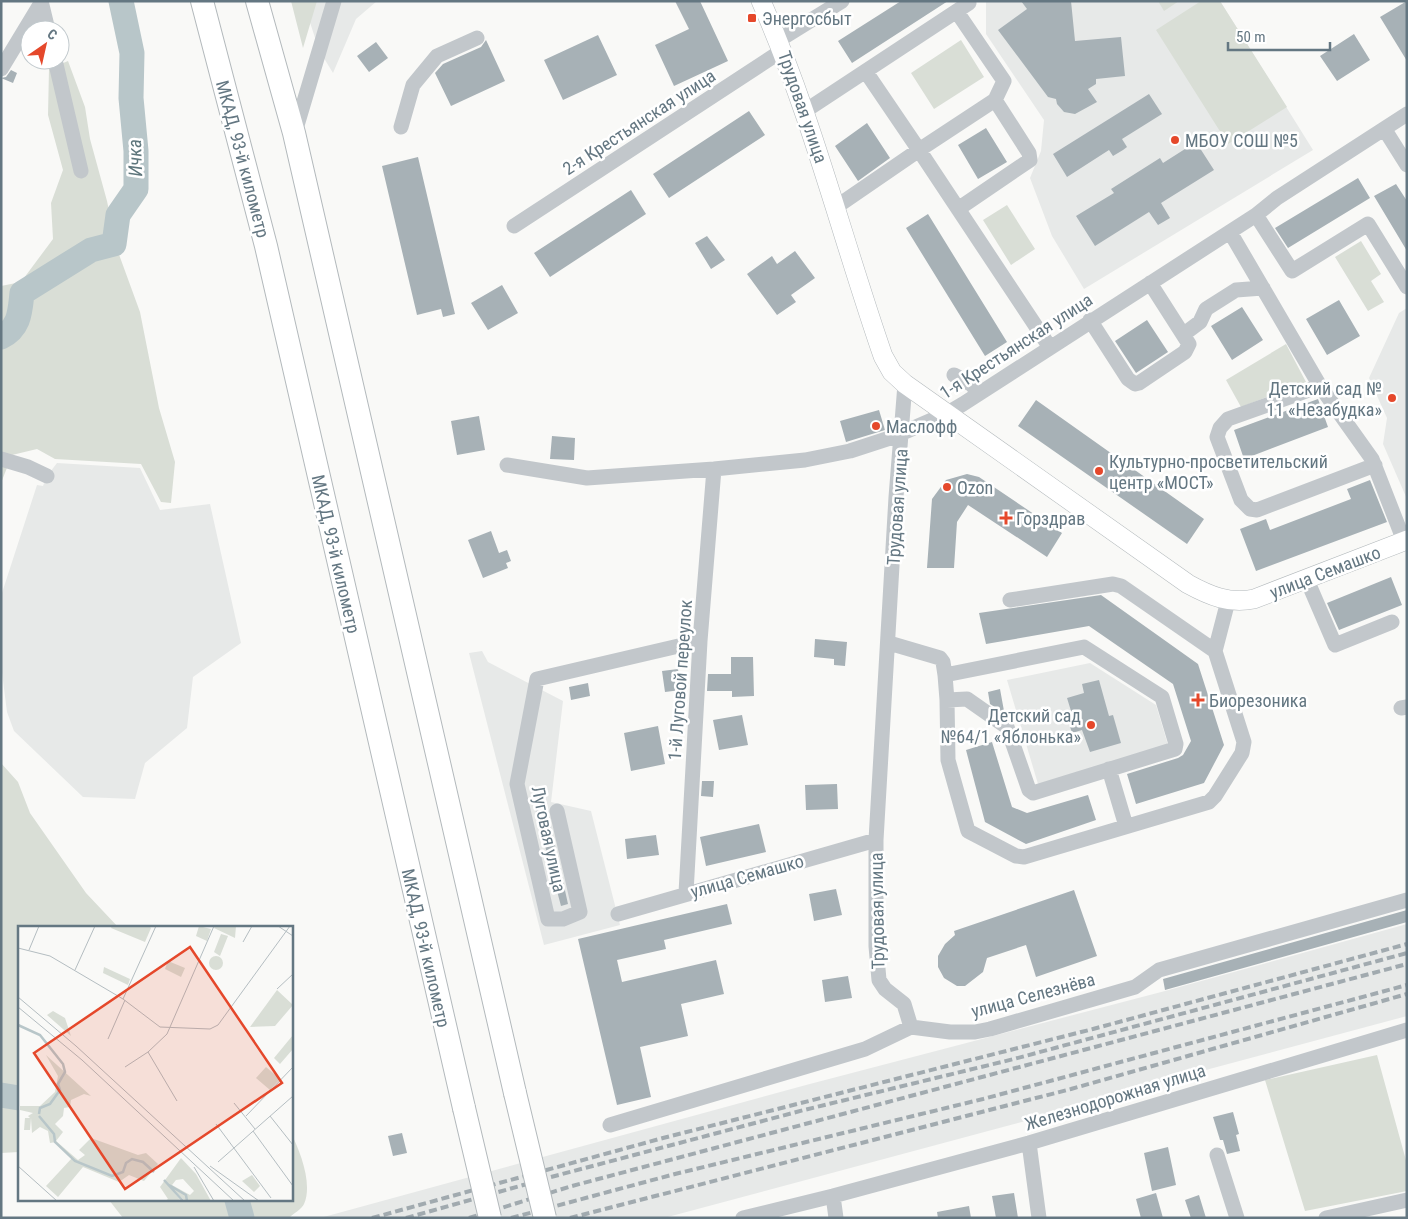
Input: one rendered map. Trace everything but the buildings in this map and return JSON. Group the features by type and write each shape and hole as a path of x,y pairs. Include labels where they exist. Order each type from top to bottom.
{"highway":[{"name":"МКАД, 93-й километр","path":"202,1 266,246 490,1218"},
{"path":"257,1 294,133 545,1218"}],"main road":[{"name":"Трудовая улица","path":"761,1 781,45 805,111 883,356 892,372 905,384"},
{"path":"905,384 1188,584 1210,595 1236,601"},
{"name":"улица Семашко","path":"1236,601 1307,580 1406,541"}],"street":[{"path":"294,133 334,1"},
{"name":"2-я Крестьянская улица","path":"514,226 781,45 842,1"},
{"path":"41,2 46,20"},
{"path":"1,69 41,2"},
{"path":"805,111 964,7 1004,81 995,100 836,207"},
{"path":"401,127 413,85 437,56 477,38"},
{"path":"57,70 81,171"},
{"path":"866,72 1049,346"},
{"path":"958,209 1030,160 1030,153 995,100"},
{"name":"1-я Крестьянская улица","path":"507,465 587,478 714,469 805,460 850,451 902,434 946,414 1049,346 1230,232 1277,198 1407,114"},
{"path":"1385,130 1407,165"},
{"path":"1256,215 1292,271 1368,224 1407,287"},
{"path":"1230,232 1320,386 1375,465 1406,541"},
{"path":"1090,320 1128,379 1135,384 1185,352 1189,344 1150,283"},
{"path":"1184,334 1200,322 1206,309 1236,290 1263,288"},
{"path":"954,375 971,384 979,393"},
{"name":"Трудовая улица","path":"905,384 896,497 889,643 876,840 879,980 885,989 904,1004 911,1028"},
{"path":"1320,386 1228,419 1220,428 1217,437 1240,500 1250,509 1257,510 1375,465"},
{"path":"1,459 28,467 47,476"},
{"name":"1-й Луговой переулок","path":"686,893 700,641 714,469"},
{"path":"1307,580 1335,645 1392,622"},
{"path":"889,643 940,658 944,662 948,760 966,827 971,835 1020,857 1209,802 1215,796 1242,753 1244,736 1215,651 1120,586 1113,584 1010,600"},
{"path":"1215,651 1236,601"},
{"name":"Луговая улица","path":"557,811 580,912 564,920 548,918 517,784 537,678 700,641"},
{"path":"945,675 1081,647 1090,649 1161,696 1176,744 1173,750 1031,792 1007,727 967,699 947,700"},
{"path":"1109,769 1126,826"},
{"name":"улица Семашко","path":"618,914 876,840"},
{"name":"улица Селезнёва","path":"911,1028 950,1032 975,1032 990,1029 1135,987 1159,970 1407,900"},
{"path":"610,1125 865,1050 911,1028"},
{"name":"Железнодорожная улица","path":"743,1218 833,1196 1029,1143 1407,1030"},
{"path":"1029,1143 1039,1218"},
{"path":"1217,1155 1236,1218"},
{"path":"833,1196 836,1218"},
{"path":"1326,1218 1407,1200"}],"shaded area":[{"path":"291,1 317,1 303,48"},
{"path":"303,1 377,1 356,19 333,73 319,50"},
{"name":"МБОУ СОШ №5","path":"986,1 1220,1 1313,150 1084,289 1052,236 1030,178 1041,151 1044,120 986,34"},
{"path":"1158,1 1179,1 1164,11"},
{"path":"1201,1 1220,1 1287,107 1228,144 1156,30"},
{"path":"961,40 984,77 934,109 911,73"},
{"path":"70,66 85,107 90,139 107,201 117,249 140,312 159,408 175,462 171,503 161,502 141,464 55,459 37,449 12,455 1,483 1,286 21,282 53,239 51,203 63,170 48,115 49,70 70,70"},
{"path":"1007,205 1035,249 1011,265 983,220"},
{"path":"1361,241 1381,274 1371,281 1384,302 1368,311 1335,257"},
{"name":"Детский сад № 11 «Незабудка»","path":"1407,308 1407,499 1383,444 1387,418 1369,378 1399,313"},
{"path":"1286,344 1306,382 1241,407 1226,380"},
{"path":"57,463 140,468 160,510 210,504 241,643 193,677 187,728 145,763 135,799 83,797 14,731 7,712 1,665 1,596 37,485 43,486 47,476"},
{"path":"482,651 488,662 563,701 551,802 591,811 620,925 544,945 469,653"},
{"name":"Детский сад №64/1 «Яблонька»","path":"1090,663 1156,705 1168,745 1038,784 1007,680"},
{"path":"1,763 18,782 30,813 86,893 117,926 18,926 18,1152 1,1153"},
{"path":"1407,924 1407,1016 1146,1086 1146,1089 664,1218 320,1218 806,1085 1165,991"},
{"path":"1377,1055 1407,1164 1407,1191 1305,1211 1265,1080"},
{"path":"292,1135 304,1168 307,1187 303,1206 290,1217 123,1218 111,1202 292,1202"}],"waterway":[{"name":"Ичка","path":"1,337 12,329 18,318 22,293 91,250 114,244 118,215 136,189 136,151 131,98 132,53 121,1"},
{"name":"Ичка","path":"1,1095 18,1098"},
{"name":"Ичка","path":"238,1202 242,1218"}],"railway":[{"path":"372,1218 663,1138 1093,1029 1407,944"},
{"path":"551,1177 804,1110 1014,1059 1407,953"},
{"path":"469,1218 572,1186 1407,964"},
{"path":"511,1218 675,1174 983,1099 1407,985"},
{"path":"570,1218 1071,1089 1407,994"},
{"path":"406,1218 527,1184"}],"place":[{"name":"Энергосбыт","path":"752,18"},
{"name":"МБОУ СОШ №5","path":"1175,140"},
{"name":"Детский сад № 11 «Незабудка»","path":"1392,398"},
{"name":"Маслофф","path":"876,426"},
{"name":"Культурно-просветительский центр «МОСТ»","path":"1099,471"},
{"name":"Ozon","path":"947,487"},
{"name":"Горздрав","path":"1006,518"},
{"name":"Биорезоника","path":"1198,700"},
{"name":"Детский сад №64/1 «Яблонька»","path":"1091,725"}]}
